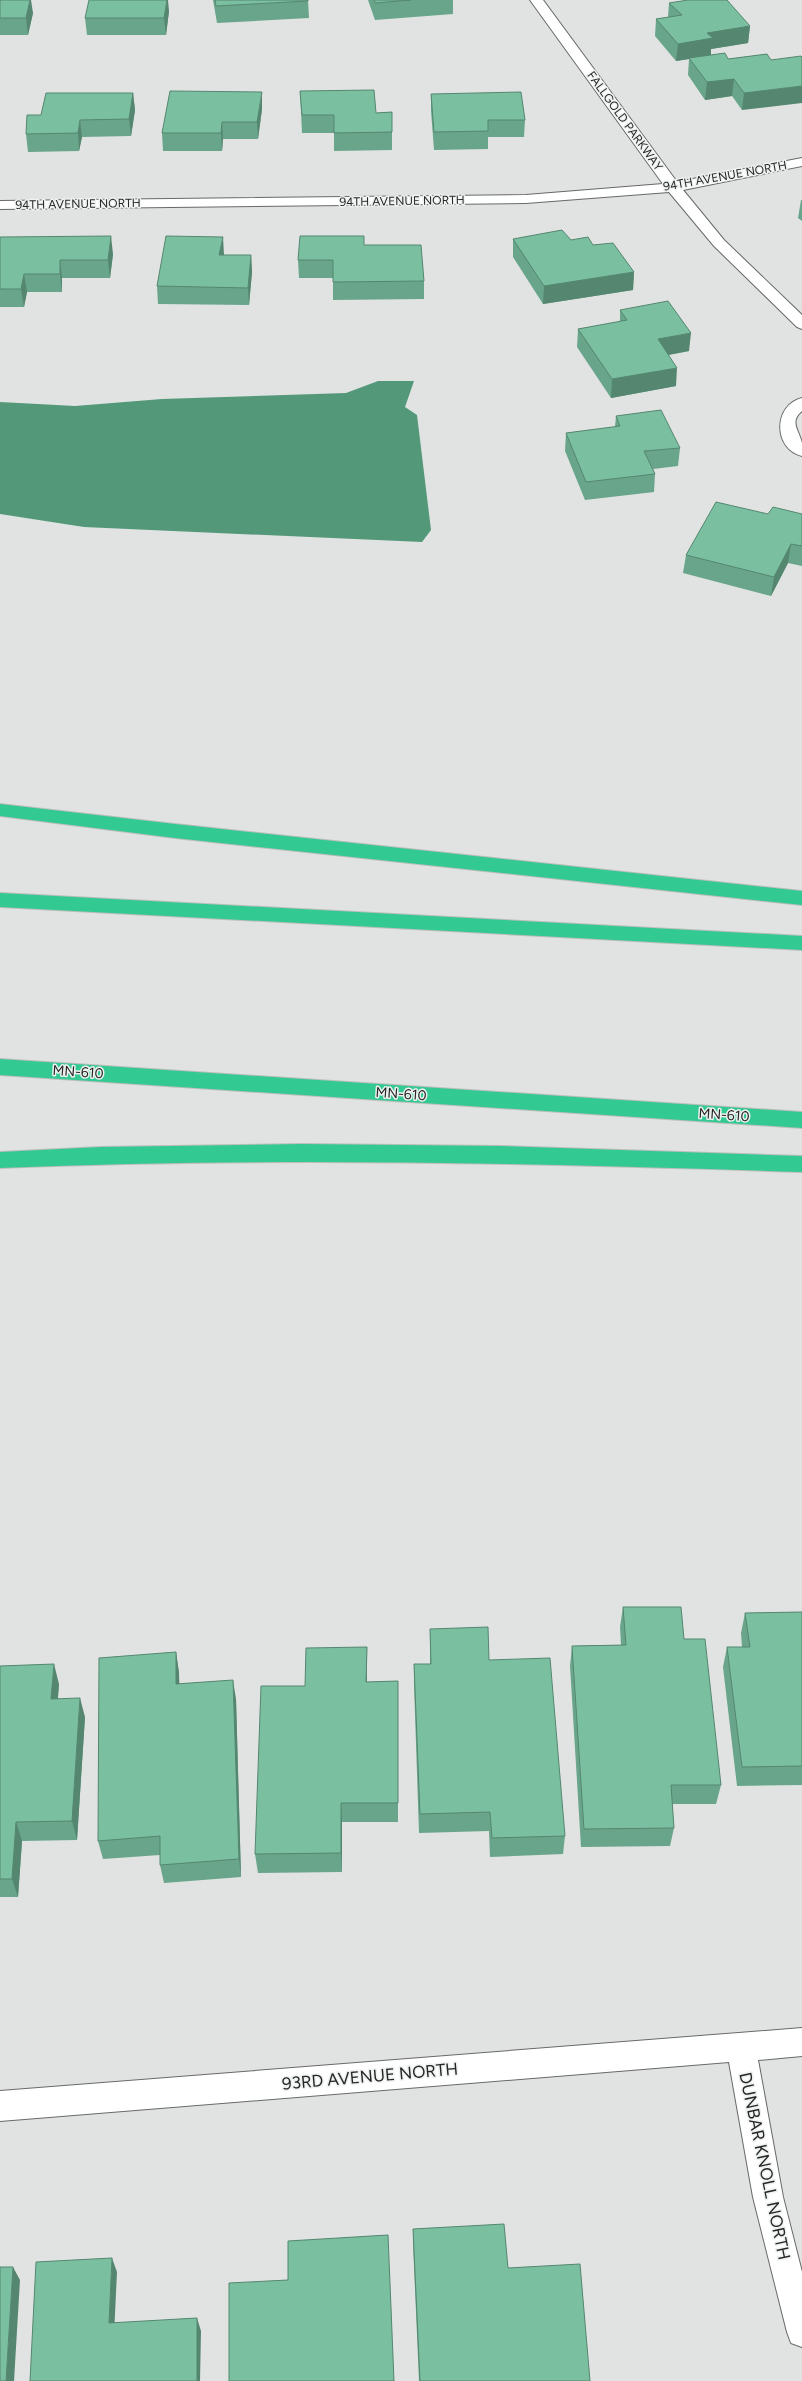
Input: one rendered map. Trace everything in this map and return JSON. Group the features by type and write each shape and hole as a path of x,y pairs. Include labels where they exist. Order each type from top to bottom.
{"highway":[{"path":"0,810 207,834 802,898"},
{"path":"0,900 802,943"},
{"name":"MN-610","path":"0,1067 802,1120"},
{"path":"0,1160 312,1152 531,1154 802,1164"}],"street":[{"name":"FALLGOLD PARKWAY","path":"536,0 673,187 718,243 802,324"},
{"name":"94TH AVENUE NORTH","path":"0,205 526,199 673,187 732,177 802,162"},
{"path":"802,404 796,407 788,418 786,431 793,443 802,452"},
{"name":"93RD AVENUE NORTH","path":"0,2106 802,2042"},
{"name":"DUNBAR KNOLL NORTH","path":"741,2047 768,2197 802,2332"}],"shaded area":[{"path":"378,381 414,381 405,407 417,415 431,530 422,542 84,527 0,514 0,402 75,406 162,399 346,393"}],"building":[{"path":"0,0 30,0 26,18 0,18"},
{"path":"89,0 167,0 164,18 85,18"},
{"path":"215,0 308,0 308,1 216,6"},
{"path":"374,0 411,0 375,3"},
{"path":"688,0 727,0 750,26 707,33 713,38 678,44 656,19 682,15 669,3"},
{"path":"725,53 728,59 767,54 771,60 801,56 802,86 744,93 734,79 707,82 689,58"},
{"path":"374,90 376,113 392,112 392,132 334,133 334,115 302,115 300,91"},
{"path":"170,91 262,92 257,122 222,122 221,133 162,133"},
{"path":"521,92 525,120 488,120 488,131 434,132 431,94"},
{"path":"46,93 133,93 129,119 80,120 78,133 26,134 27,115 41,115"},
{"path":"562,230 571,240 588,237 593,245 613,243 634,272 544,286 513,239"},
{"path":"111,236 108,260 60,260 60,274 24,274 21,289 0,289 0,237"},
{"path":"166,236 223,237 219,255 251,255 248,288 157,286"},
{"path":"300,236 364,236 364,245 421,245 424,281 333,282 333,260 298,260"},
{"path":"668,301 691,333 658,339 677,368 612,379 578,329 627,320 620,310"},
{"path":"661,410 680,448 644,451 655,474 586,482 566,433 620,426 616,416"},
{"path":"716,502 768,514 773,507 802,514 802,546 791,544 774,577 686,555"},
{"path":"623,1607 681,1607 684,1639 705,1639 721,1785 671,1785 674,1828 584,1829 572,1646 626,1645"},
{"path":"802,1612 802,1766 742,1767 727,1647 750,1647 745,1613"},
{"path":"488,1627 489,1660 550,1658 565,1836 492,1838 490,1812 420,1814 414,1664 431,1664 430,1629"},
{"path":"367,1647 366,1682 398,1681 398,1803 341,1803 341,1853 255,1854 261,1686 305,1686 306,1648"},
{"path":"176,1652 176,1684 233,1680 239,1859 160,1865 160,1836 98,1841 99,1658"},
{"path":"54,1664 51,1699 80,1698 72,1821 16,1822 12,1879 0,1879 0,1666"},
{"path":"504,2224 508,2268 580,2264 590,2381 420,2381 413,2229"},
{"path":"388,2235 394,2381 229,2381 229,2283 288,2280 288,2241"},
{"path":"112,2258 109,2323 197,2318 197,2381 30,2381 36,2262"},
{"path":"0,2267 13,2267 6,2381 0,2381"}]}
